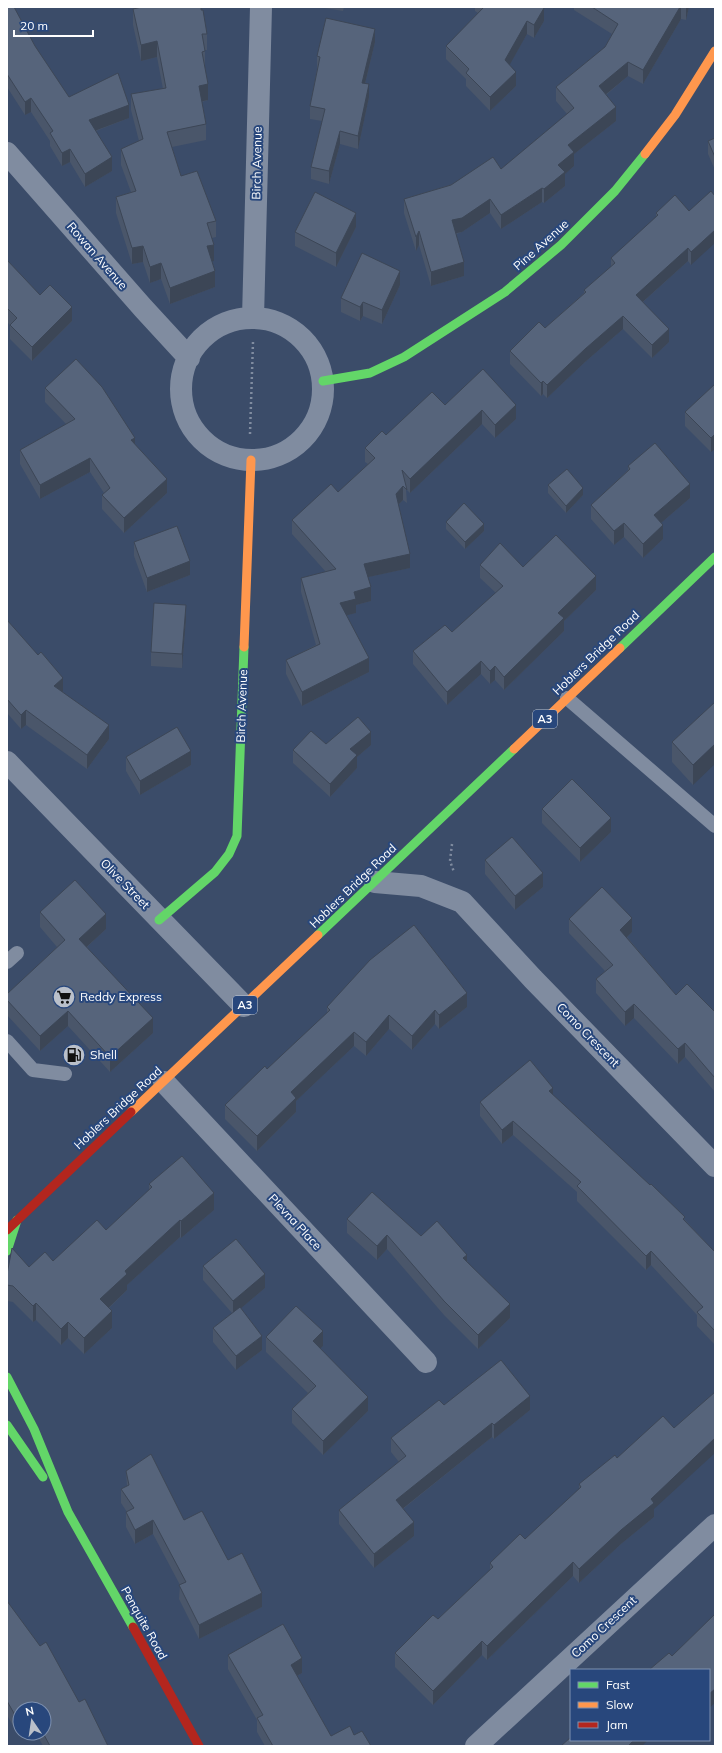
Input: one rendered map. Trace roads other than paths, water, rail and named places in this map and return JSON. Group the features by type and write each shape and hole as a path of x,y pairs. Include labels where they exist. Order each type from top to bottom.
{"main road":[{"name":"Pine Avenue","path":"323,381 370,374 404,357 445,332 511,288 561,245 615,191 675,115 715,51"},
{"name":"Birch Avenue","path":"159,920 215,872 229,854 237,836 251,460"},
{"name":"Hoblers Bridge Road","path":"7,1230 375,882 715,557"},
{"path":"7,1251 17,1220"},
{"name":"Penquite Road","path":"7,1377 34,1429 68,1512"},
{"name":"Penquite Road","path":"7,1425 68,1512 199,1746"}],"street":[{"name":"Birch Avenue","path":"253,328 261,7"},
{"name":"Rowan Avenue","path":"7,153 143,308 189,358"},
{"path":"234,320 253,328 274,321 292,330 307,344 318,361 323,381 322,405 313,427 297,444 276,456 251,460 229,456 208,444 192,426 183,404 182,380 189,358 201,341 216,328 234,320"},
{"name":"Olive Street","path":"7,762 244,1006"},
{"name":"Como Crescent","path":"375,882 421,886 462,902 533,979 715,1166"},
{"name":"Plevna Place","path":"164,1082 426,1362"},
{"name":"Como Crescent","path":"476,1746 715,1525"}],"lane":[{"path":"567,698 715,826"},
{"path":"7,1041 33,1070 65,1074"}],"place":[{"name":"Reddy Express","path":"64,997"},
{"name":"Shell","path":"74,1055"}]}
